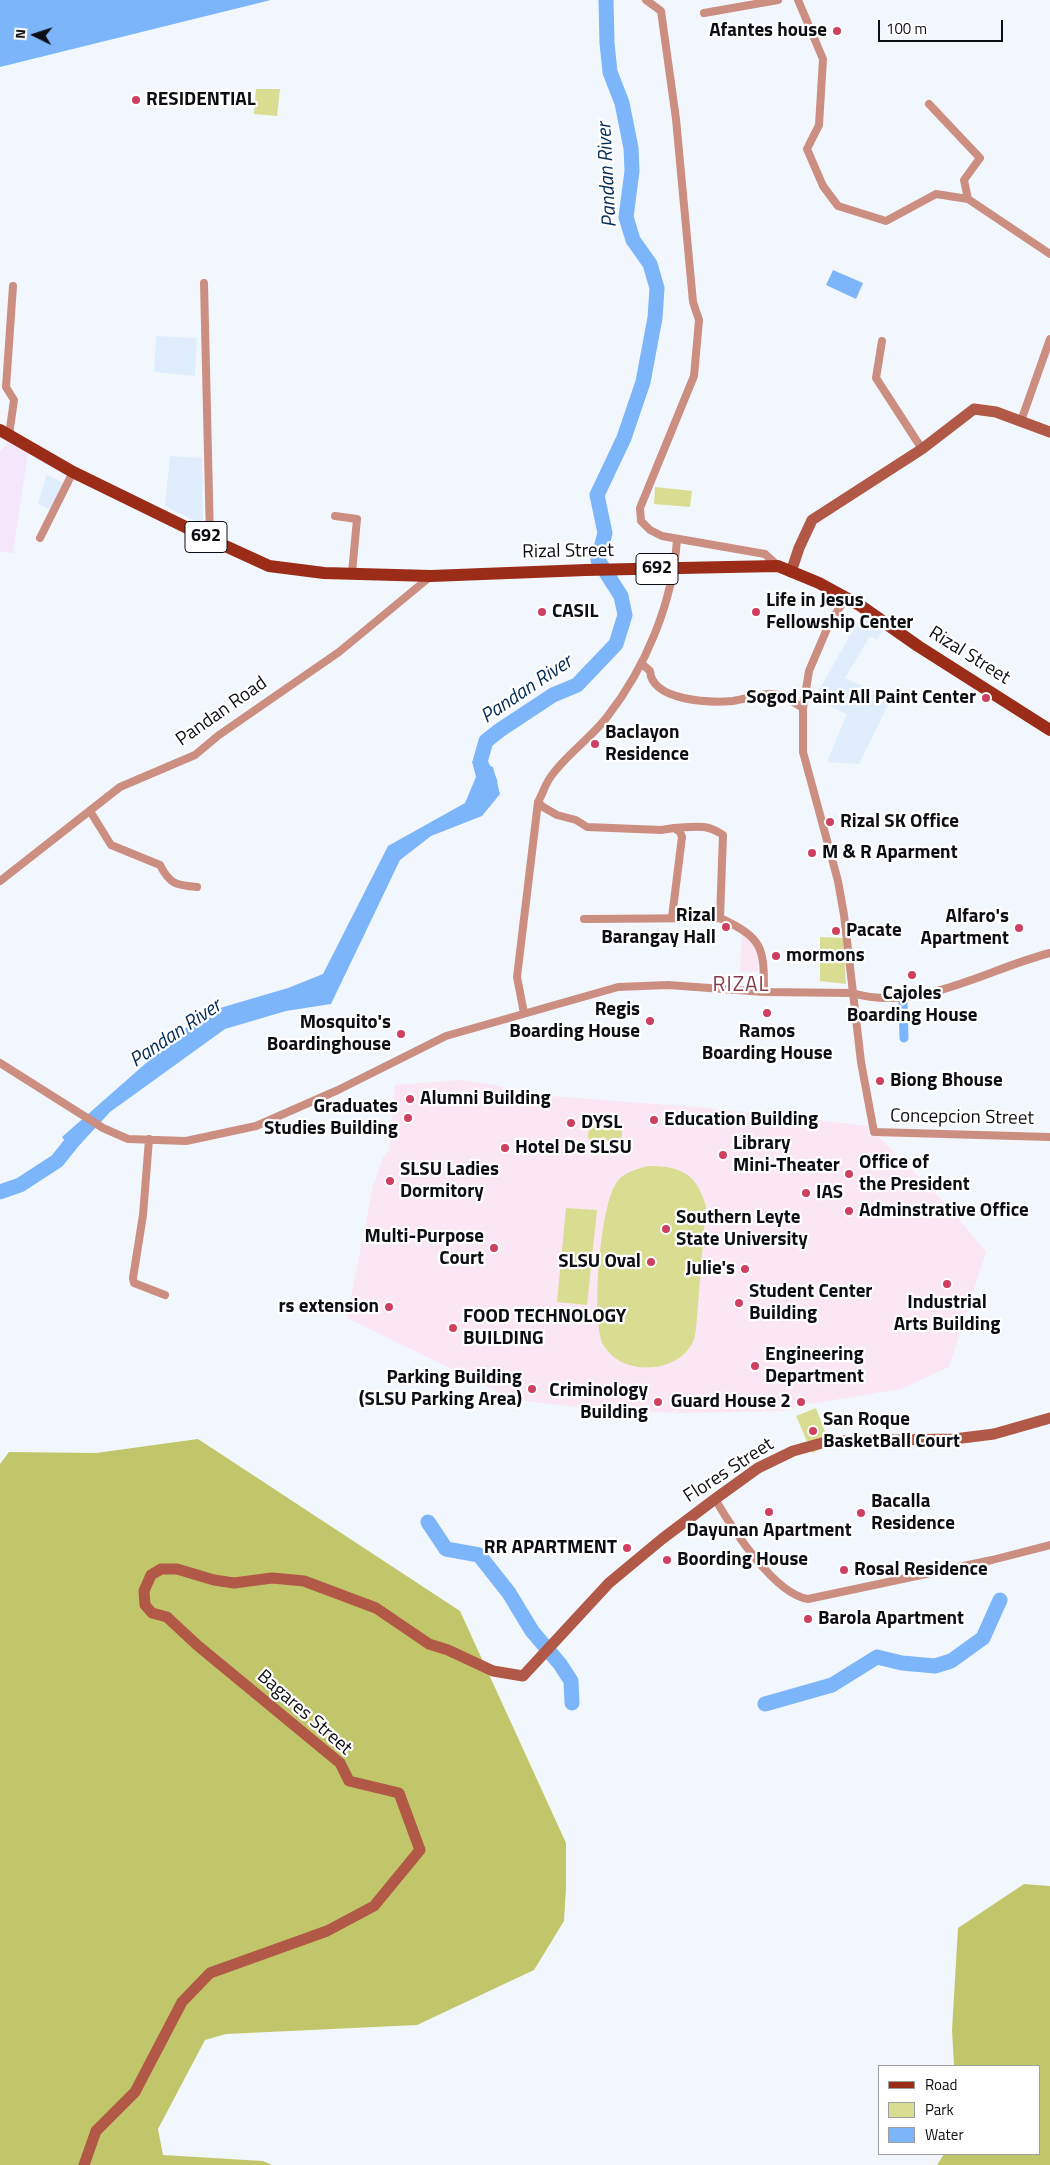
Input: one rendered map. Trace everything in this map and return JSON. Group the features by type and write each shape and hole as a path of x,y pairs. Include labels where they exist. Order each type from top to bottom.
{"main road":[{"name":"692","path":"4,433 73,472 269,566 324,573 431,576"},
{"name":"Rizal Street","path":"431,576 586,570 778,566 819,583 846,598 1050,730"}],"street":[{"path":"646,0 661,11 676,118 693,302 699,320 694,376 640,508 640,521 656,533 678,539 765,554 778,566"},
{"path":"704,13 778,0"},
{"path":"798,0 824,59 819,125 807,149 823,186 838,206 886,221 936,194 968,199 1050,254"},
{"path":"929,104 980,158 964,180 968,199"},
{"path":"204,283 210,539"},
{"path":"4,433 14,400 6,387 13,286"},
{"path":"1021,421 1050,339"},
{"path":"882,341 876,378 922,450"},
{"path":"791,572 799,548 812,520 922,450 974,409 996,412 1050,432"},
{"path":"40,538 73,472"},
{"path":"335,516 357,519 352,573"},
{"path":"524,1012 517,978 538,802 551,776 607,717 642,664 662,614 678,539"},
{"name":"Pandan Road","path":"0,880 120,787 195,755 219,735 339,652 431,576"},
{"path":"846,598 829,624 809,670 803,708 803,752 838,880 844,915 852,993"},
{"path":"642,664 650,671 652,681 663,692 675,696 706,701 733,701 779,695 803,708"},
{"path":"538,802 557,815 576,820 587,827 661,830 702,826 713,828 723,835 720,918"},
{"path":"90,811 111,846 160,865 166,878 177,885 197,886"},
{"path":"672,917 682,837 680,832 674,828"},
{"path":"584,920 672,917 720,918 740,927 758,943 764,961 764,992"},
{"path":"0,1063 103,1128 128,1139 186,1140 256,1126 338,1090 446,1036 524,1012 618,987 668,985 764,992 852,993 864,996 912,997 959,984 1030,958 1050,953"},
{"name":"Concepcion Street","path":"852,993 861,1062 874,1132 1050,1136"},
{"path":"149,1139 143,1215 133,1278 134,1283 166,1295"},
{"name":"Flores Street","path":"558,1636 609,1583 662,1539 758,1468 792,1451 829,1441 954,1439 994,1434 1050,1418"},
{"path":"715,1499 726,1518 771,1576 798,1598 808,1599 992,1560 1050,1544"},
{"name":"Bagares Street","path":"84,2165 96,2131 135,2092 182,2002 210,1973 327,1931 374,1906 420,1850 399,1793 349,1781 340,1763 204,1651 167,1617 152,1613 148,1609 145,1605 144,1591 150,1575 161,1569 177,1569 214,1580 234,1583 272,1578 304,1581 376,1608 429,1644 448,1650 493,1672 523,1676 558,1636"}],"shaded area":[{"path":"156,336 197,338 195,376 154,372"},
{"path":"9,442 28,452 13,553 0,552 0,451"},
{"path":"170,456 202,458 203,525 165,506"},
{"path":"47,474 64,484 52,511 38,503"},
{"path":"862,614 884,628 877,640 870,636 845,678 891,699 859,764 827,762 847,714 814,699"},
{"path":"742,931 758,949 758,972 740,971"},
{"name":"Southern Leyte State University","path":"461,1080 496,1085 525,1094 709,1108 868,1126 868,1136 879,1137 948,1206 986,1252 949,1367 901,1389 803,1405 784,1411 685,1413 612,1411 515,1400 347,1318 373,1186 383,1158 389,1150 395,1085"}],"green space":[{"path":"256,89 280,89 277,116 254,114"},
{"path":"655,487 692,491 690,507 654,504"},
{"path":"820,937 843,938 846,984 820,981"},
{"path":"589,1123 622,1125 622,1141 588,1139"},
{"name":"SLSU Oval","path":"650,1166 671,1168 687,1174 698,1187 706,1206 696,1329 693,1341 682,1356 671,1362 647,1368 622,1362 604,1346 600,1333 597,1290 602,1237 611,1194 617,1182 628,1173"},
{"path":"566,1208 597,1210 587,1305 557,1302"},
{"name":"San Roque BasketBall Court","path":"816,1408 830,1445 812,1453 796,1416"},
{"path":"198,1439 460,1611 566,1843 564,1921 534,1970 417,2025 226,2034 205,2040 158,2129 163,2155 263,2161 272,2165 0,2165 0,1464 9,1452 96,1453"},
{"path":"1024,1884 1050,1886 1050,2165 937,2165 943,2155 1040,2155 1040,2065 954,2065 952,2030 958,1928"}],"water":[{"path":"0,0 271,0 0,67"},
{"path":"833,270 863,283 856,299 826,285"},
{"path":"472,761 493,767 500,794 482,816 431,836 400,860 331,1004 286,1011 225,1029 110,1112 73,1152 62,1137 203,1013 288,988 323,974 388,846 465,803 476,777"}],"waterway":[{"name":"Pandan River","path":"490,782 480,762 486,741 553,695 577,685 616,644 625,615 621,596 598,560 605,533 597,495 624,438 643,382 655,318 657,288 650,264 633,240 626,217 632,171 631,148 622,103 610,72 606,0"},
{"path":"903,999 904,1038"},
{"name":"Pandan River","path":"0,1192 20,1185 57,1161 81,1131"},
{"path":"428,1522 446,1549 479,1555 509,1593 532,1631 560,1664 571,1681 572,1703"},
{"path":"765,1704 832,1685 877,1657 902,1663 935,1666 951,1661 983,1638 1000,1600"}],"place":[{"name":"Afantes house","path":"837,31"},
{"name":"RESIDENTIAL","path":"136,100"},
{"name":"CASIL","path":"542,612"},
{"name":"Life in Jesus Fellowship Center","path":"756,612"},
{"name":"Sogod Paint All Paint Center","path":"986,698"},
{"name":"Baclayon Residence","path":"595,744"},
{"name":"Rizal SK Office","path":"830,822"},
{"name":"M & R Aparment","path":"812,853"},
{"name":"Rizal Barangay Hall","path":"726,927"},
{"name":"Alfaro's Apartment","path":"1019,928"},
{"name":"Pacate","path":"836,931"},
{"name":"mormons","path":"776,956"},
{"name":"Cajoles Boarding House","path":"912,975"},
{"name":"Ramos Boarding House","path":"767,1013"},
{"name":"Regis Boarding House","path":"650,1021"},
{"name":"Mosquito's Boardinghouse","path":"401,1034"},
{"name":"Biong Bhouse","path":"880,1081"},
{"name":"Alumni Building","path":"410,1099"},
{"name":"Graduates Studies Building","path":"408,1118"},
{"name":"Education Building","path":"654,1120"},
{"name":"DYSL","path":"571,1123"},
{"name":"Hotel De SLSU","path":"505,1148"},
{"name":"Library Mini-Theater","path":"723,1155"},
{"name":"Office of the President","path":"849,1174"},
{"name":"SLSU Ladies Dormitory","path":"390,1181"},
{"name":"IAS","path":"806,1193"},
{"name":"Adminstrative Office","path":"849,1211"},
{"name":"Southern Leyte State University","path":"666,1229"},
{"name":"Multi-Purpose Court","path":"494,1248"},
{"name":"SLSU Oval","path":"651,1262"},
{"name":"Julie's","path":"745,1269"},
{"name":"Industrial Arts Building","path":"947,1284"},
{"name":"Student Center Building","path":"739,1303"},
{"name":"rs extension","path":"389,1307"},
{"name":"FOOD TECHNOLOGY BUILDING","path":"453,1328"},
{"name":"Engineering Department","path":"755,1366"},
{"name":"Parking Building (SLSU Parking Area)","path":"532,1389"},
{"name":"Criminology Building","path":"658,1402"},
{"name":"Guard House 2","path":"801,1402"},
{"name":"San Roque BasketBall Court","path":"813,1431"},
{"name":"Dayunan Apartment","path":"769,1512"},
{"name":"Bacalla Residence","path":"861,1513"},
{"name":"RR APARTMENT","path":"627,1548"},
{"name":"Boording House","path":"667,1560"},
{"name":"Rosal Residence","path":"844,1570"},
{"name":"Barola Apartment","path":"808,1619"}],"district":[{"name":"RIZAL","path":"741,986"}]}
